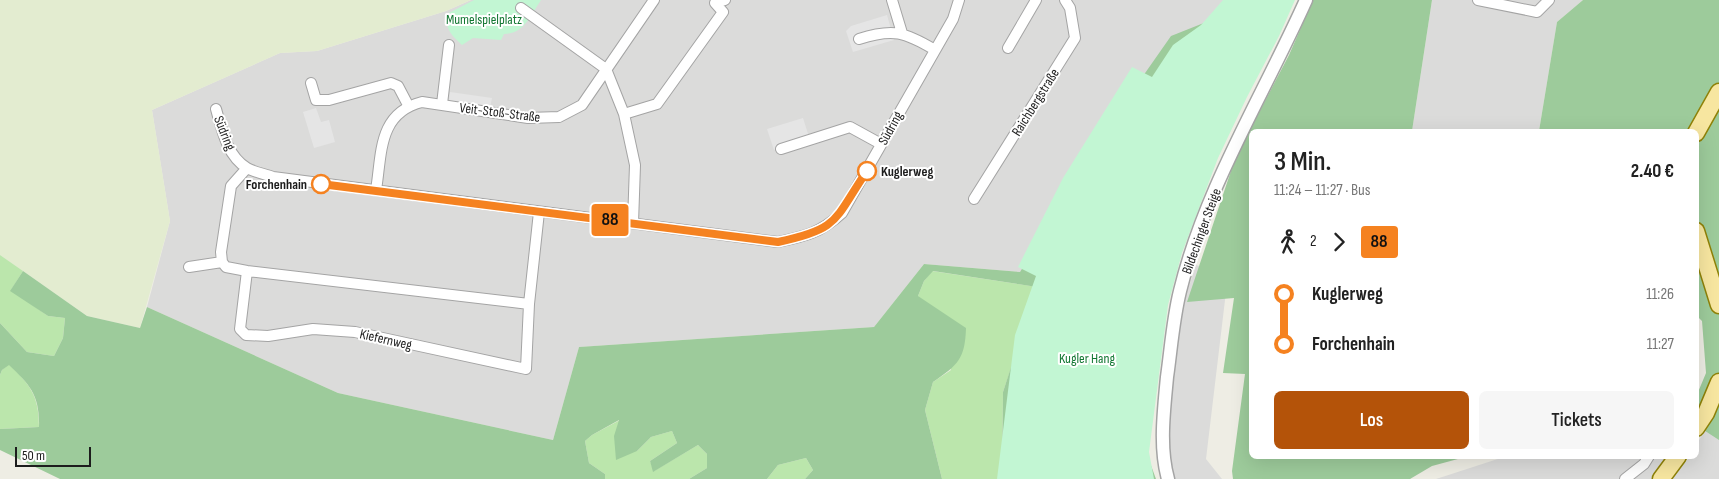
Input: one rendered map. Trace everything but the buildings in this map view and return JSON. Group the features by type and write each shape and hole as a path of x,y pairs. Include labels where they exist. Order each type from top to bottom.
{"main road":[{"path":"1698,129 1719,92"},
{"path":"1699,241 1719,305"},
{"path":"1699,424 1706,413 1719,382"},
{"path":"1661,479 1676,459"}],"street":[{"name":"Veit-Stoß-Straße","path":"408,105 422,102 528,118 559,117 582,105 654,0"},
{"path":"892,0 902,33"},
{"name":"Südring","path":"216,109 224,138 234,155 246,168 273,177 778,242 807,236 826,228 842,213 953,19 959,0"},
{"path":"1008,48 1036,0"},
{"name":"Raichbergstraße","path":"974,199 1075,38 1070,8 1065,0"},
{"name":"Bildechinger Steige","path":"1168,479 1164,452 1164,409 1180,292 1202,222 1231,153 1306,0"},
{"path":"1478,0 1537,12 1549,0"},
{"path":"624,114 657,104 723,12 717,1"},
{"path":"521,8 606,69 624,114 635,165 633,223"},
{"path":"859,39 882,32 902,33 935,50"},
{"path":"442,104 449,45"},
{"path":"311,83 316,100 329,100 391,83 398,86 408,105 392,117 385,134 376,190"},
{"path":"781,149 850,128 881,144"},
{"path":"246,168 231,186 221,252 222,262 226,267 247,271 529,304 539,212"},
{"path":"189,266 222,262"},
{"name":"Kiefernweg","path":"247,271 240,329 246,335 268,336 313,328 355,332 526,369 529,304"},
{"path":"1625,479 1644,464 1647,459"}],"shaded area":[{"path":"471,0 1243,0 1115,116 1020,272 924,264 874,327 579,347 553,440 338,393 147,307 170,221 152,110 280,53 317,51 446,11"},
{"path":"1432,0 1583,0 1557,22 1539,129 1412,129"},
{"path":"887,15 894,40 853,52 846,31 851,26"},
{"path":"450,92 492,98 490,108 449,102"},
{"path":"316,108 321,122 329,120 335,142 314,148 303,112"},
{"path":"803,118 810,140 774,150 767,129"},
{"path":"1196,265 1228,275 1206,459 1222,479 1173,479 1167,454 1170,406 1184,301"},
{"path":"1719,408 1719,479 1436,479 1498,459 1680,459 1685,463 1688,459 1699,459 1699,440"}],"green space":[{"path":"0,0 471,0 446,11 317,51 280,53 152,110 170,221 140,328 87,316 0,255"},
{"name":"Mumelspielplatz","path":"474,0 541,0 526,23 517,31 504,34 501,40 473,38 462,45 450,31 447,24 447,14"},
{"name":"Kugler Hang","path":"1223,0 1295,0 1218,158 1182,253 1168,305 1149,452 1154,479 997,479 1015,335 1036,276 1018,267 1063,178 1132,67 1152,77 1173,45 1201,25"},
{"path":"1313,0 1432,0 1412,129 1250,129 1289,55"},
{"path":"1583,0 1719,0 1719,440 1699,427 1699,390 1706,373 1702,321 1699,318 1699,129 1539,129 1557,22"},
{"path":"1239,9 1172,258 1144,410 1149,460 1156,479 1002,479 1003,392 1037,287 933,271 924,281 918,296 966,328 962,354 949,371 933,382 925,410 942,479 805,479 813,470 806,458 778,465 767,479 689,479 707,468 707,454 698,445 653,472 650,461 677,443 672,431 651,437 637,451 616,460 614,436 619,420 585,441 589,463 605,474 605,479 60,479 0,450 0,429 39,427 39,416 38,407 32,392 23,379 9,365 2,370 0,375 0,323 27,352 54,356 63,338 65,318 48,316 10,291 23,271 87,316 140,328 147,307 338,393 553,440 579,347 874,327 924,264 1020,272 1115,116 1171,36"},
{"path":"1249,131 1249,459 1458,459 1432,466 1410,479 1233,479 1232,471 1245,374 1223,373 1234,298 1187,302 1236,156"},
{"path":"0,255 23,271 11,290 48,316 65,318 63,338 54,356 27,352 0,323"},
{"path":"932,271 1038,287 1003,392 1002,479 942,479 925,410 933,382 951,370 918,296 924,281"},
{"path":"9,364 23,378 32,391 39,416 39,427 0,429 0,375 2,370"},
{"path":"620,420 637,451 651,437 672,431 677,443 650,461 654,471 698,445 707,454 707,468 689,479 605,479 605,474 589,463 585,441 592,435"},
{"path":"806,458 813,470 805,479 767,479 778,465"}],"bus line":[{"name":"88","path":"321,184 698,230 778,242 807,236 826,228 842,213 867,171"}],"place":[{"name":"Kuglerweg","path":"867,171"},
{"name":"Forchenhain","path":"321,184"}]}
